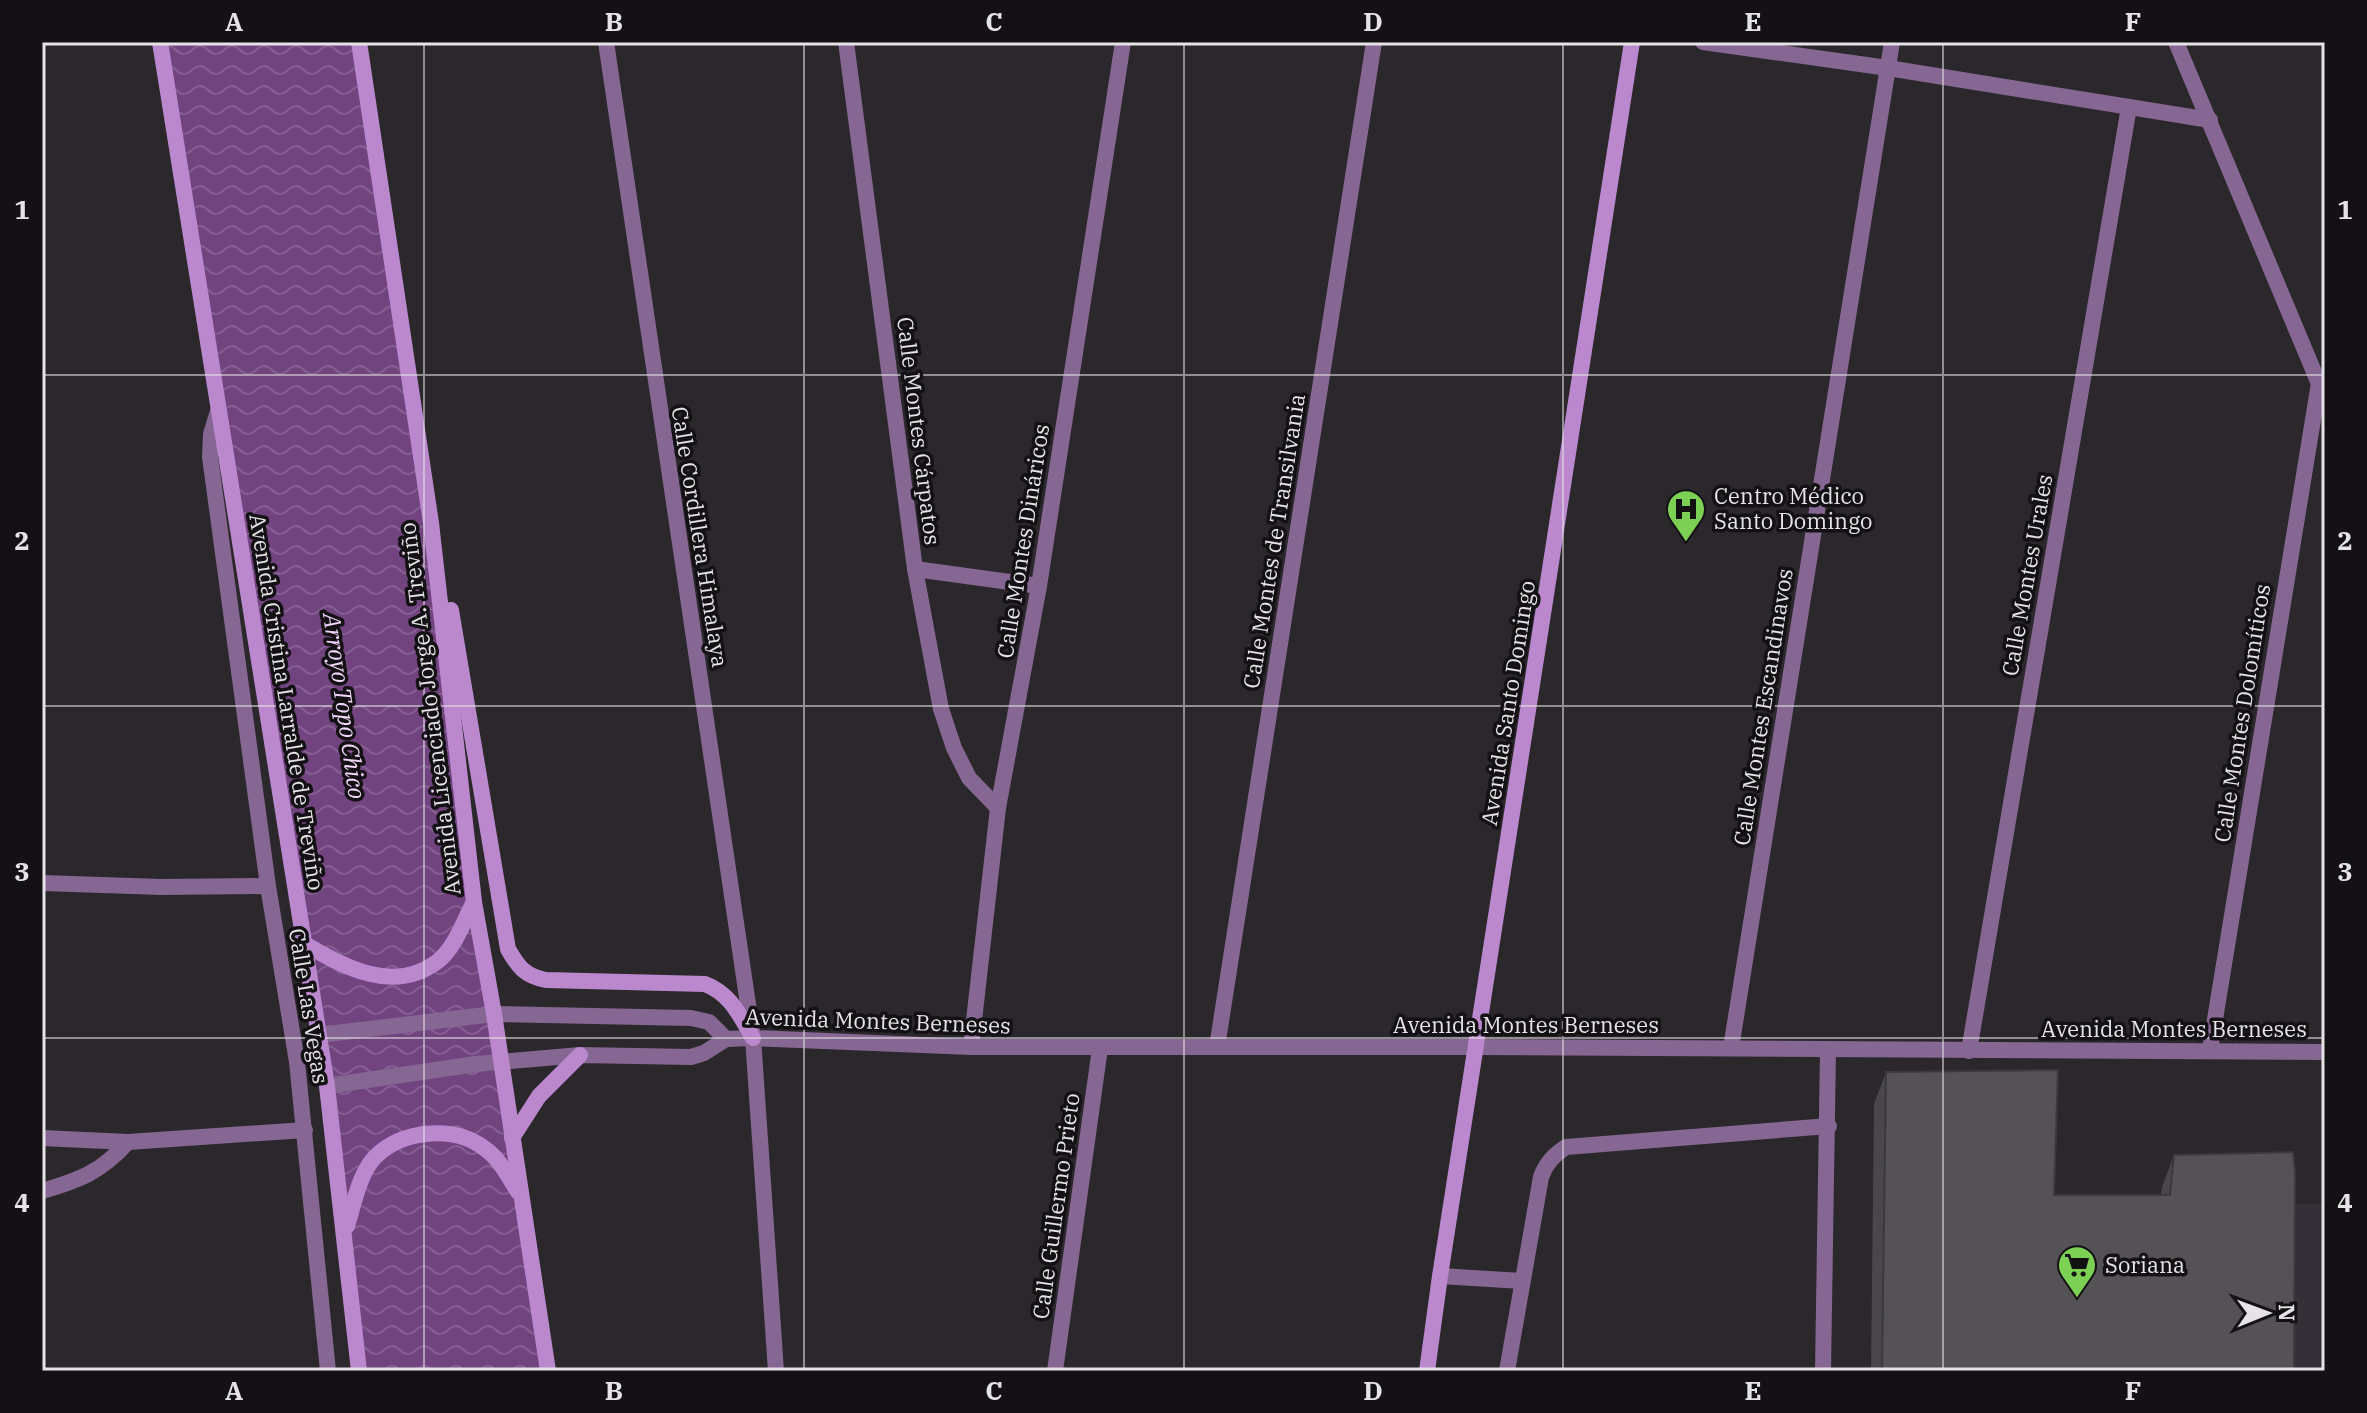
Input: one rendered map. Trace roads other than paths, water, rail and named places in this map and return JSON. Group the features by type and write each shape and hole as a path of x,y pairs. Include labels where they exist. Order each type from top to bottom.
{"main road":[{"name":"Avenida Cristina Larralde de Treviño","path":"160,42 327,1086 359,1371"},
{"name":"Avenida Licenciado Jorge A. Treviño","path":"359,42 431,523 474,902 548,1371"},
{"name":"Avenida Santo Domingo","path":"1427,1371 1632,42"},
{"path":"431,523 448,594 508,949 519,969 532,978 546,980 705,984 718,989 733,1003 753,1038"},
{"path":"303,943 330,959 377,978 394,978 438,961 474,902"},
{"path":"512,1138 539,1096 580,1055"},
{"path":"345,1230 365,1173 375,1158 395,1142 412,1135 440,1134 469,1139 487,1149 521,1197"}],"street":[{"name":"Calle Cordillera Himalaya","path":"606,42 753,1038 776,1371"},
{"name":"Calle Montes Cárpatos","path":"846,42 915,569 941,709 954,748 969,778 998,808"},
{"name":"Calle Montes Dináricos","path":"971,1047 998,808 1039,586 1123,42"},
{"name":"Calle Montes de Transilvania","path":"1217,1047 1374,42"},
{"path":"1703,42 1888,68 2210,120"},
{"name":"Calle Montes Escandinavos","path":"1731,1048 1892,42"},
{"path":"2176,42 2325,400"},
{"name":"Calle Montes Urales","path":"1969,1051 2129,107"},
{"name":"Calle Montes Dolomíticos","path":"2210,1050 2319,383"},
{"name":"Calle Las Vegas","path":"218,411 211,434 210,457 268,886 305,1130 328,1371"},
{"path":"915,569 1039,586"},
{"path":"42,883 162,887 268,886"},
{"name":"Avenida Montes Berneses","path":"319,1035 494,1014 691,1018 709,1022 726,1039"},
{"name":"Avenida Montes Berneses","path":"327,1086 501,1061 580,1055 691,1057 726,1039 753,1038 971,1047 2325,1052"},
{"name":"Calle Guillermo Prieto","path":"1055,1371 1100,1048"},
{"path":"1823,1371 1828,1050"},
{"path":"1507,1371 1535,1207 1544,1167 1555,1154 1566,1147 1829,1126"},
{"path":"42,1138 128,1142 305,1130"},
{"path":"42,1191 80,1180 110,1162 128,1142"},
{"path":"1440,1276 1522,1281"}],"water":[{"name":"Arroyo Topo Chico","path":"160,42 359,42 474,902 548,1371 359,1371 345,1230"}],"place":[{"name":"Centro Médico Santo Domingo","path":"1686,543"},
{"name":"Soriana","path":"2077,1299"}]}
